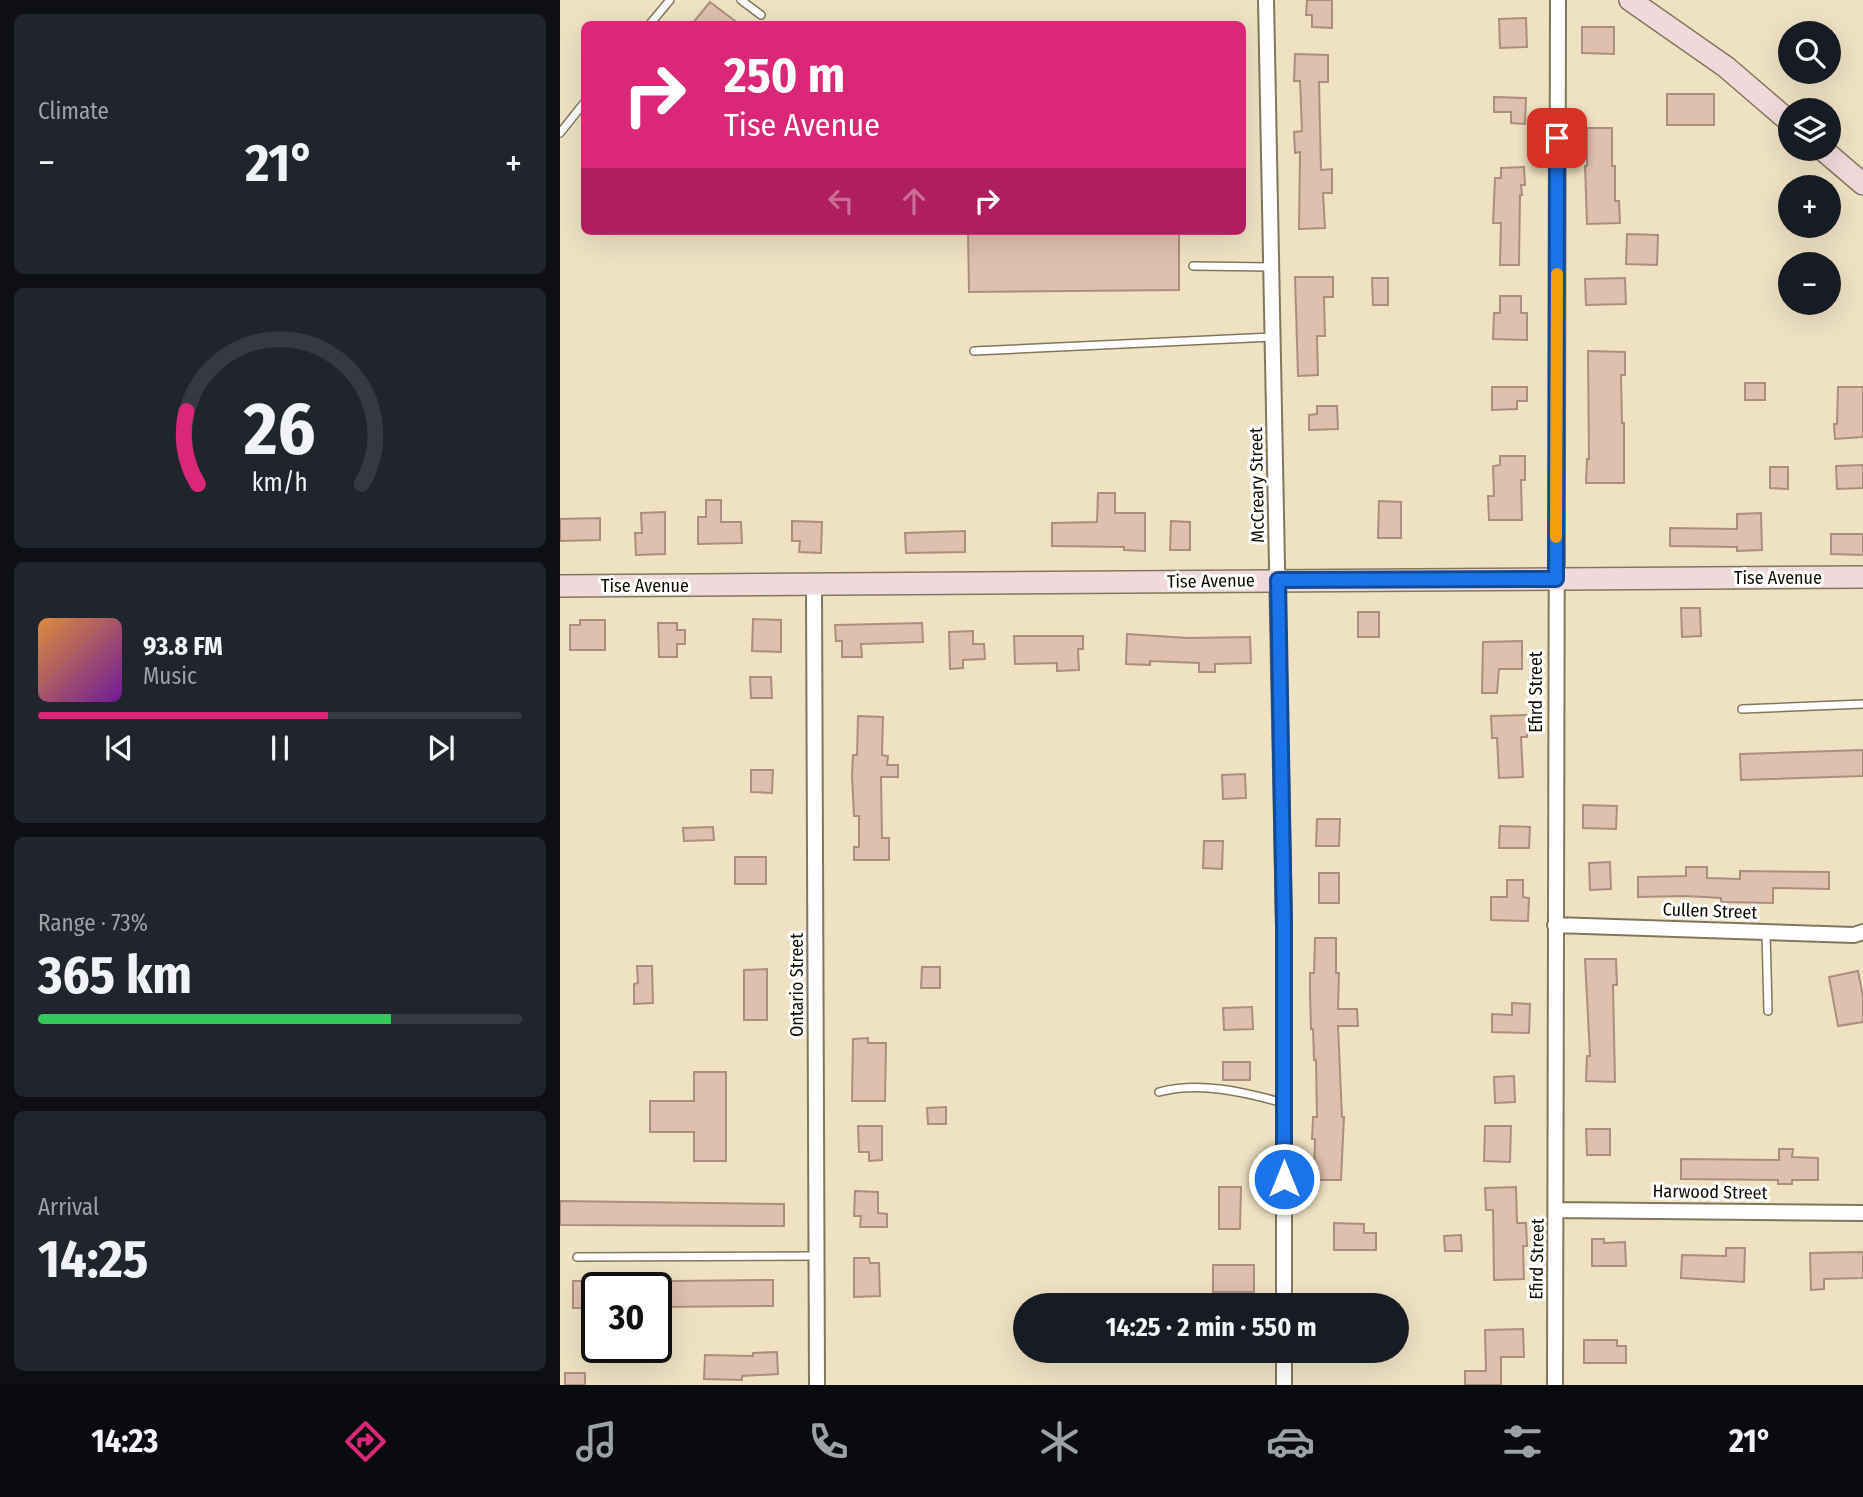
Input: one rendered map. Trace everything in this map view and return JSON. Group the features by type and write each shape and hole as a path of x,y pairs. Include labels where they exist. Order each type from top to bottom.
{"street":[{"name":"McCreary Street","path":"1266,0 1284,912 1284,1293"},
{"name":"Efird Street","path":"1555,1385 1558,0"},
{"path":"1630,0 1726,67 1778,112"},
{"path":"1836,161 1863,184"},
{"name":"Tise Avenue","path":"560,586 1863,578"},
{"name":"Ontario Street","path":"814,585 817,1385"},
{"name":"Cullen Street","path":"1555,925 1766,932 1863,932"},
{"name":"Harwood Street","path":"1557,1210 1863,1213"},
{"path":"1284,1363 1284,1385"}],"lane":[{"path":"652,21 670,0"},
{"path":"741,0 761,15"},
{"path":"560,133 581,107"},
{"path":"1193,266 1272,267"},
{"path":"974,351 1273,337"},
{"path":"1742,709 1863,704"},
{"path":"1766,932 1768,1012"},
{"path":"1159,1092 1178,1087 1241,1092 1284,1103"},
{"path":"577,1257 817,1256"}],"building":[{"path":"1307,0 1332,0 1332,28 1312,27 1312,15 1306,15"},
{"path":"710,2 735,21 694,21"},
{"path":"1526,18 1527,47 1500,48 1499,19"},
{"path":"1582,27 1614,27 1614,54 1582,53"},
{"path":"1295,54 1328,55 1328,82 1319,82 1321,170 1332,169 1332,193 1323,193 1325,228 1299,229 1300,152 1295,153 1294,132 1302,131 1300,81 1294,81"},
{"path":"1667,94 1714,94 1714,125 1667,125"},
{"path":"1494,97 1526,98 1525,124 1511,123 1511,112 1494,112"},
{"path":"1587,128 1612,128 1612,166 1615,166 1615,201 1619,201 1620,223 1587,224"},
{"path":"1524,167 1525,185 1521,185 1520,195 1519,265 1500,265 1501,223 1493,223 1495,178 1501,178 1501,168"},
{"path":"1627,234 1658,235 1657,265 1626,264"},
{"path":"968,235 1179,235 1179,290 969,292"},
{"path":"1295,277 1333,277 1333,297 1324,297 1325,336 1317,336 1318,375 1298,376"},
{"path":"1372,278 1388,278 1388,305 1373,305"},
{"path":"1625,278 1626,304 1586,305 1585,279"},
{"path":"1500,296 1521,296 1521,313 1527,313 1527,340 1493,339 1494,313 1500,313"},
{"path":"1588,351 1625,352 1625,375 1621,375 1624,483 1586,483 1589,459"},
{"path":"1745,383 1765,383 1765,400 1745,400"},
{"path":"1492,387 1527,387 1527,401 1517,401 1517,409 1492,410"},
{"path":"1838,387 1863,387 1863,437 1835,439"},
{"path":"1317,406 1337,406 1338,429 1309,430 1309,415 1317,414"},
{"path":"1500,456 1525,456 1525,480 1521,480 1522,520 1489,520 1488,496 1494,496 1493,466 1500,465"},
{"path":"1863,465 1863,488 1837,489 1836,466"},
{"path":"1770,467 1788,467 1788,489 1770,488"},
{"path":"1098,493 1115,493 1115,513 1145,513 1145,551 1124,550 1124,547 1052,546 1052,523 1097,522"},
{"path":"706,500 721,500 721,522 741,522 742,543 698,544 698,517 706,517"},
{"path":"1379,501 1401,502 1401,538 1378,538"},
{"path":"665,512 665,554 636,555 635,533 642,533 641,513"},
{"path":"1761,513 1762,550 1670,546 1670,528 1737,529 1737,514"},
{"path":"600,518 600,540 560,541 560,519"},
{"path":"792,521 822,522 821,553 799,552 800,541 792,541"},
{"path":"1171,521 1190,522 1190,550 1170,550"},
{"path":"965,531 965,552 906,553 905,533"},
{"path":"1831,534 1863,534 1863,555 1831,554"},
{"path":"1681,608 1700,608 1701,636 1682,637"},
{"path":"1358,612 1379,612 1379,637 1358,637"},
{"path":"753,619 781,620 781,652 752,651"},
{"path":"580,620 605,620 605,650 570,650 570,625 580,625"},
{"path":"658,623 677,623 677,630 685,630 685,644 677,644 677,657 659,657"},
{"path":"922,623 923,642 861,644 862,657 842,657 842,641 836,641 835,625"},
{"path":"973,631 973,644 984,644 985,659 963,660 963,668 950,669 949,632"},
{"path":"1127,634 1188,638 1250,637 1251,663 1215,664 1215,672 1199,672 1199,663 1150,661 1150,665 1126,664"},
{"path":"1014,636 1083,636 1083,649 1078,649 1079,670 1057,671 1057,663 1015,664"},
{"path":"1522,641 1522,669 1499,669 1497,693 1482,693 1483,642"},
{"path":"750,677 771,677 772,698 751,698"},
{"path":"1527,715 1527,737 1521,737 1523,777 1499,778 1497,738 1492,738 1491,716"},
{"path":"858,716 883,717 882,755 888,756 887,765 898,765 898,777 881,777 882,838 889,838 889,860 854,860 854,847 859,847 859,816 854,816 852,776 853,755 857,755"},
{"path":"1863,750 1863,776 1741,780 1740,754"},
{"path":"751,770 773,770 772,793 751,792"},
{"path":"1245,774 1246,798 1223,799 1222,775"},
{"path":"1583,805 1617,806 1616,829 1583,828"},
{"path":"1317,819 1340,819 1339,846 1316,846"},
{"path":"1500,826 1530,827 1529,848 1499,848"},
{"path":"713,827 714,840 684,841 683,828"},
{"path":"1204,841 1223,841 1222,869 1203,868"},
{"path":"735,857 766,857 766,884 735,884"},
{"path":"1610,862 1611,889 1590,890 1589,863"},
{"path":"1686,867 1707,867 1707,878 1740,879 1740,871 1829,872 1829,889 1773,888 1773,903 1721,902 1721,898 1686,896 1638,897 1638,877 1686,876"},
{"path":"1319,873 1339,873 1339,903 1319,903"},
{"path":"1507,880 1523,880 1523,897 1529,898 1528,921 1491,920 1491,897 1507,897"},
{"path":"1315,938 1336,938 1338,1009 1357,1009 1358,1026 1338,1026 1344,1117 1341,1180 1314,1180 1315,1139 1312,1139 1313,1117 1317,1117 1316,1060 1311,1029 1310,973 1314,973"},
{"path":"1585,959 1616,959 1617,985 1613,985 1615,1082 1586,1081 1587,1056 1590,1056"},
{"path":"637,966 652,966 653,1003 634,1004 634,984 638,983"},
{"path":"922,967 940,967 940,988 921,988"},
{"path":"767,969 767,1020 744,1020 744,970"},
{"path":"1858,971 1863,996 1863,1022 1838,1026 1829,977"},
{"path":"1512,1003 1530,1004 1529,1033 1492,1032 1492,1014 1512,1015"},
{"path":"1252,1007 1253,1029 1224,1030 1223,1008"},
{"path":"868,1038 868,1043 886,1043 885,1101 852,1101 853,1039"},
{"path":"1223,1062 1250,1062 1250,1080 1223,1080"},
{"path":"694,1072 726,1072 726,1161 694,1161 694,1132 650,1132 650,1101 694,1101"},
{"path":"1514,1076 1515,1102 1495,1103 1494,1077"},
{"path":"946,1107 946,1124 928,1124 927,1108"},
{"path":"858,1126 882,1126 882,1160 869,1161 869,1152 859,1152"},
{"path":"1485,1126 1511,1126 1510,1162 1484,1161"},
{"path":"1586,1129 1610,1129 1610,1155 1587,1155"},
{"path":"1779,1149 1793,1149 1792,1157 1818,1158 1818,1180 1792,1180 1792,1184 1778,1184 1778,1180 1681,1179 1681,1159 1779,1160"},
{"path":"1219,1187 1241,1187 1240,1229 1219,1229"},
{"path":"1516,1187 1517,1223 1526,1223 1527,1246 1523,1246 1524,1279 1494,1280 1493,1210 1486,1210 1485,1188"},
{"path":"855,1191 878,1192 878,1213 887,1214 887,1227 860,1227 861,1216 854,1216"},
{"path":"560,1201 784,1204 784,1226 560,1225"},
{"path":"1334,1223 1364,1224 1364,1233 1376,1233 1376,1250 1334,1250"},
{"path":"1461,1235 1462,1251 1445,1251 1444,1236"},
{"path":"1592,1239 1604,1239 1604,1243 1625,1242 1626,1266 1592,1266"},
{"path":"1726,1248 1745,1248 1744,1282 1681,1278 1682,1255 1726,1256"},
{"path":"1863,1252 1863,1278 1824,1279 1824,1289 1811,1290 1810,1253"},
{"path":"854,1258 869,1258 870,1263 879,1263 880,1296 854,1297"},
{"path":"1213,1265 1254,1265 1254,1292 1213,1292"},
{"path":"773,1280 773,1306 672,1307 672,1281"},
{"path":"573,1281 581,1281 581,1308 573,1308"},
{"path":"1523,1329 1524,1357 1501,1357 1501,1385 1465,1385 1465,1371 1486,1371 1485,1330"},
{"path":"1584,1340 1617,1340 1617,1346 1626,1346 1626,1363 1584,1363"},
{"path":"777,1352 778,1374 742,1376 742,1380 704,1379 705,1355 753,1356 753,1353"},
{"path":"565,1373 585,1373 585,1385 565,1385"}],"slow traffic":[{"path":"1556,537 1557,274"}],"route":[{"path":"1284,1179 1284,926 1278,580 1556,579 1557,138"}]}
